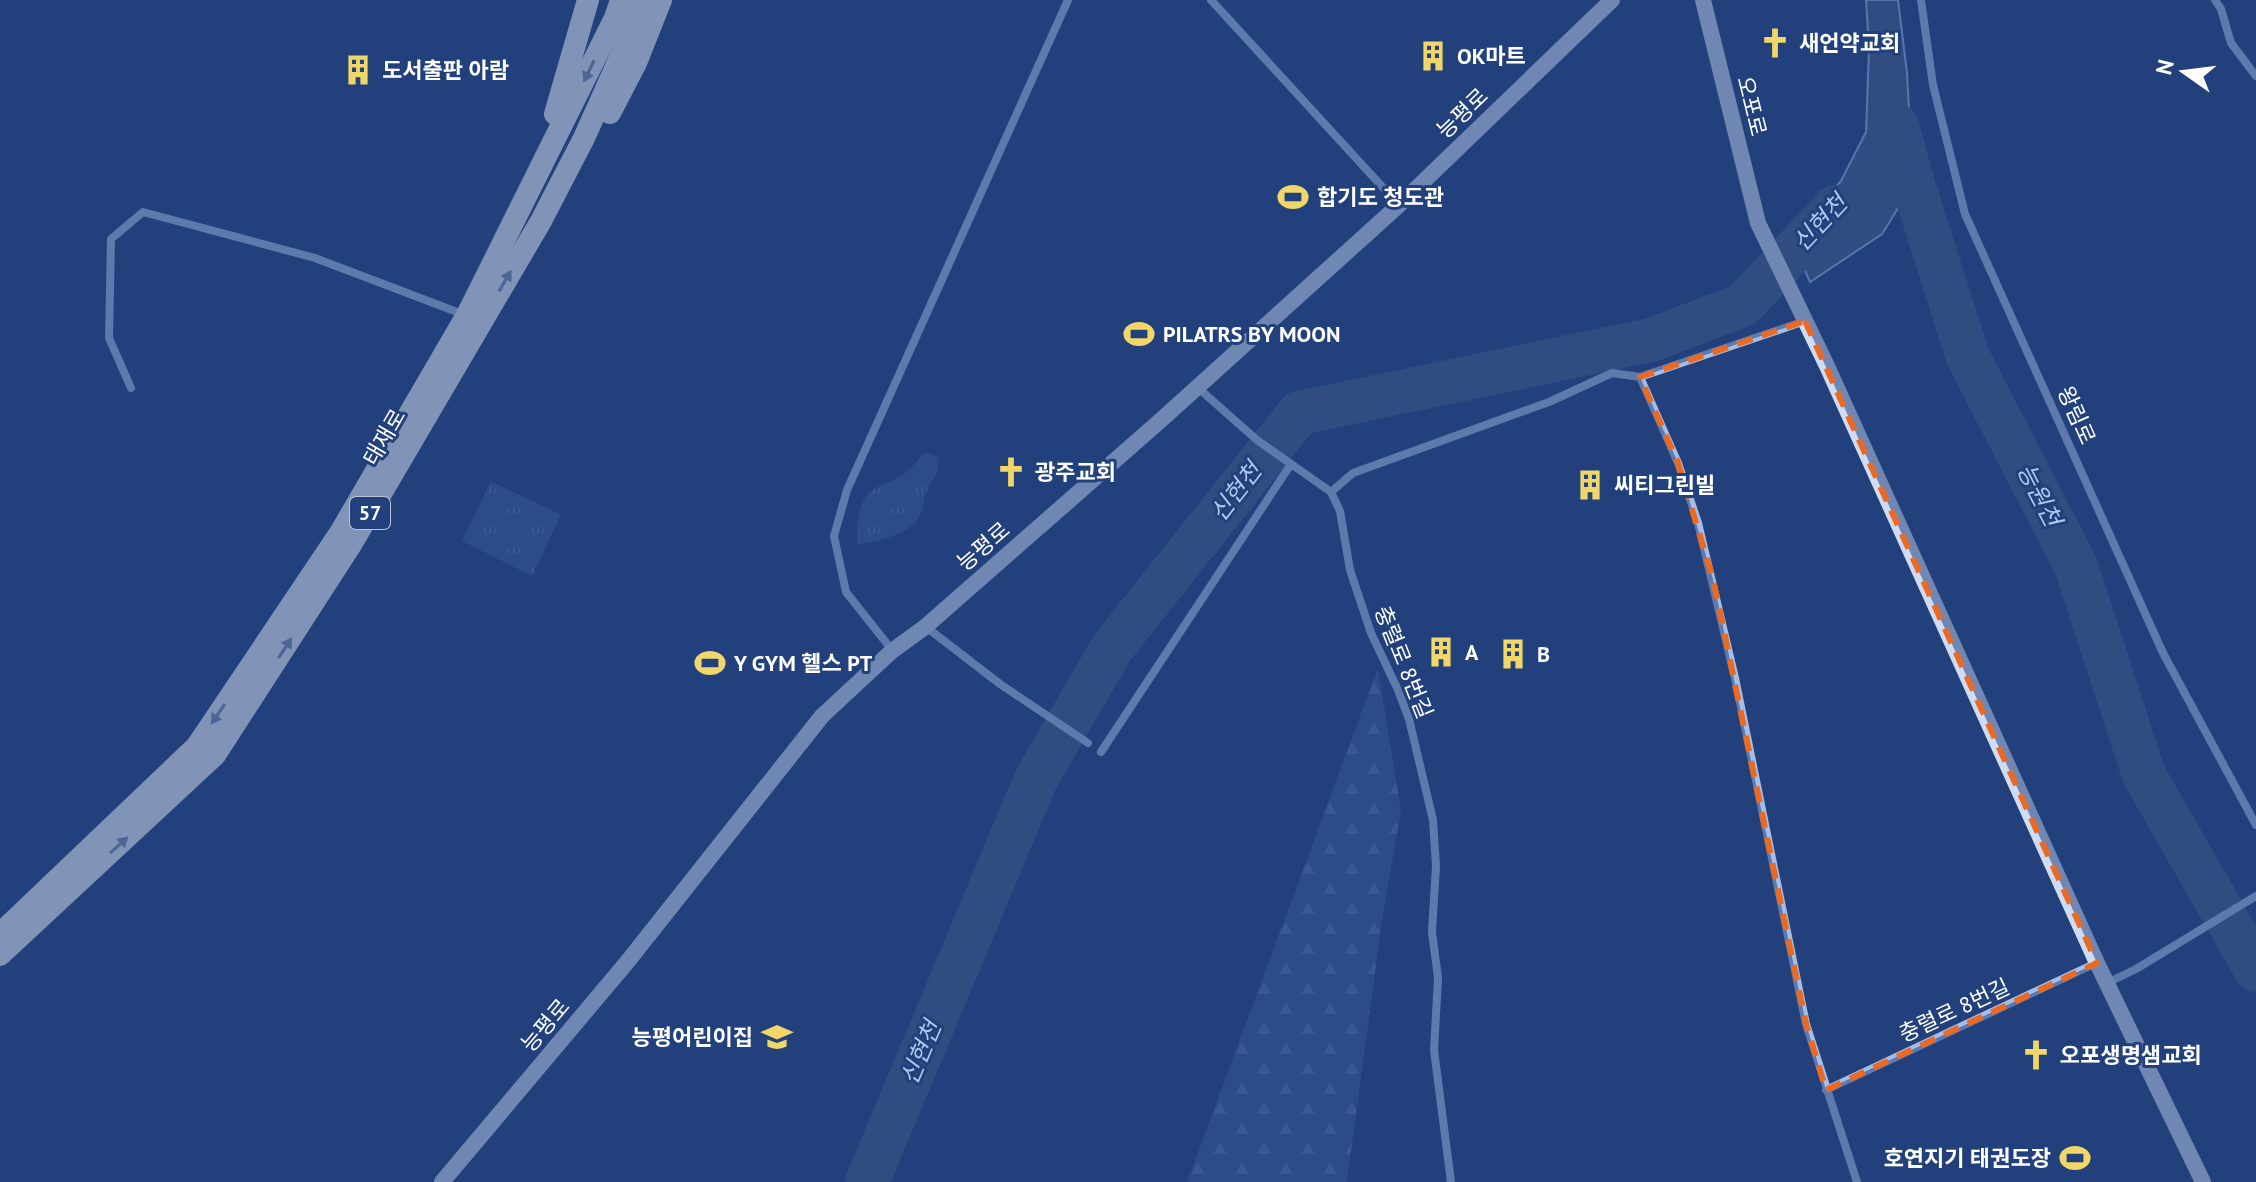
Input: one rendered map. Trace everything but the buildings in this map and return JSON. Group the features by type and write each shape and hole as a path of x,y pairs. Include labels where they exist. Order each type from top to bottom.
{"highway":[{"path":"520,209 562,95 588,0"},
{"name":"태재로","path":"0,934 197,746 340,533 467,315 615,18 621,0"},
{"name":"태재로","path":"0,955 215,755 352,543 541,221 584,138 643,0"},
{"path":"541,221 576,181 636,63 661,0"}],"main road":[{"name":"능평로","path":"442,1182 628,961 822,716 1399,205 1612,0"},
{"name":"오포로","path":"1703,0 1758,223 2097,963 2203,1182"}],"street":[{"path":"892,651 846,592 834,536 847,490 1068,0"},
{"path":"1211,0 1399,205"},
{"name":"왕림로","path":"1921,0 1933,85 1965,214 2163,653 2256,825"},
{"path":"2215,0 2221,9 2231,43 2256,76"},
{"path":"131,388 109,338 111,239 143,212 315,258 467,315"},
{"path":"1197,387 1257,440 1331,492 1353,473 1549,402 1612,373 1640,377 1805,321"},
{"path":"1640,377 1678,463 1698,523 1713,579 1806,1024 1857,1182"},
{"path":"1101,752 1287,461"},
{"name":"충렬로 8번길","path":"1331,492 1340,511 1350,570 1366,619 1409,719 1433,820 1436,866 1432,932 1438,978 1434,1050 1451,1182"},
{"path":"925,627 1000,684 1088,743"},
{"path":"2107,983 2136,969 2256,896"},
{"name":"충렬로 8번길","path":"1826,1090 2097,963"}],"highlighted area":[{"path":"1805,321 2097,963 1826,1090 1806,1024 1713,579 1678,463 1640,377"}],"green space":[{"path":"1766,301 1759,314 1682,331 1683,329"},
{"path":"1434,386 1390,399 1315,430 1290,456 1277,443 1299,414"},
{"path":"929,453 938,458 938,469 917,519 894,536 857,545 858,520 869,493 899,477 922,454"},
{"path":"491,481 561,515 532,576 462,541"},
{"path":"1378,668 1401,811 1382,921 1347,1182 1187,1182"}],"water":[{"path":"1866,0 1898,0 1907,73 1913,184 1882,234 1810,282 1791,239 1841,181 1866,132 1869,49"},
{"path":"1758,277 1766,301 1742,310 1729,311 1733,300 1753,278"}],"waterway":[{"name":"능원천","path":"1897,126 1968,357 2076,566 2144,775 2256,970"},
{"name":"신현천","path":"867,1182 1036,779 1112,648 1299,413 1651,340 1743,305 1835,207"}],"place":[{"name":"새언약교회","path":"1775,43"},
{"name":"OK마트","path":"1433,56"},
{"name":"도서출판 아람","path":"358,70"},
{"name":"합기도 청도관","path":"1293,197"},
{"name":"PILATRS BY MOON","path":"1139,334"},
{"name":"광주교회","path":"1011,472"},
{"name":"씨티그린빌","path":"1590,485"},
{"name":"A","path":"1441,652"},
{"name":"B","path":"1513,654"},
{"name":"Y GYM 헬스 PT","path":"710,663"},
{"name":"능평어린이집","path":"777,1037"},
{"name":"오포생명샘교회","path":"2036,1055"},
{"name":"호연지기 태권도장","path":"2075,1158"}]}
